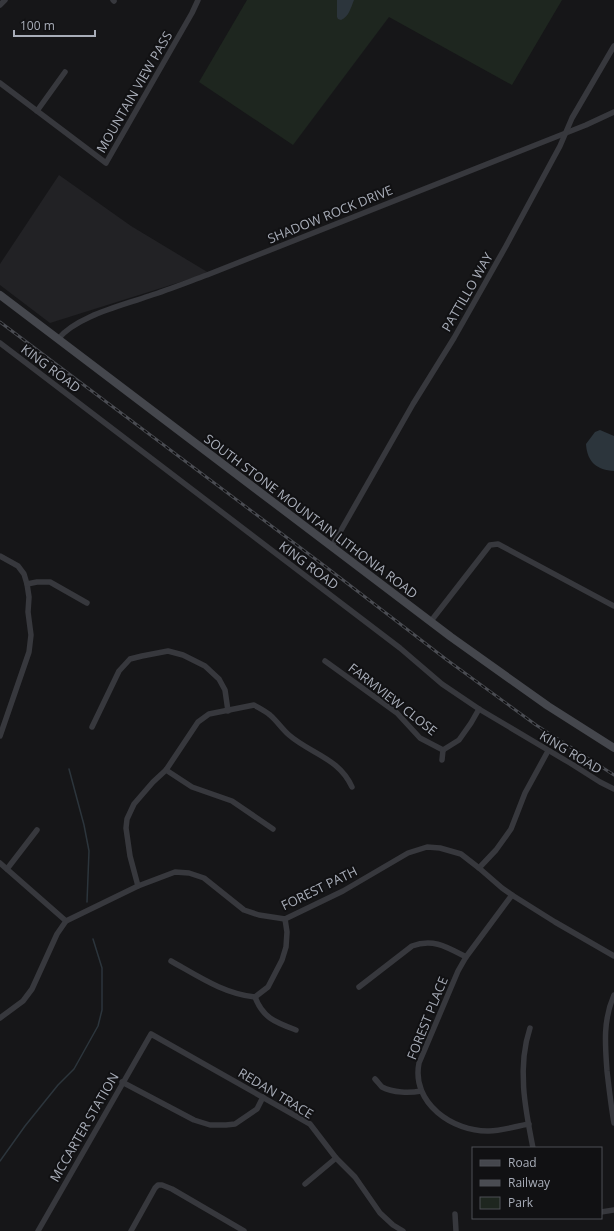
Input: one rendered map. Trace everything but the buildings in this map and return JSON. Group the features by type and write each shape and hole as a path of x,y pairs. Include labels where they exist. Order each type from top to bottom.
{"main road":[{"name":"SOUTH STONE MOUNTAIN LITHONIA ROAD","path":"0,295 431,621 548,706 614,748"}],"street":[{"path":"0,5 5,0"},
{"name":"MOUNTAIN VIEW PASS","path":"0,83 106,163 198,0"},
{"name":"PATTILLO WAY","path":"332,546 506,246 572,118 614,46"},
{"path":"37,111 65,72"},
{"name":"SHADOW ROCK DRIVE","path":"58,339 64,331 101,312 207,275 614,112"},
{"name":"KING ROAD","path":"0,343 400,648 442,684 479,709 614,789"},
{"path":"431,621 490,545 498,544 614,606"},
{"path":"0,556 18,566 27,584 31,635 29,652 0,736"},
{"path":"27,584 50,582 87,603"},
{"path":"92,727 119,671 130,659 168,651 183,655 205,666 219,679 225,690 228,711"},
{"name":"FARMVIEW CLOSE","path":"325,661 398,713 420,738 443,750 459,740 479,709"},
{"path":"138,886 130,856 126,828 134,804 153,782 166,770 198,722 209,714 254,705 269,715 290,736 329,761 343,772 352,787"},
{"path":"442,760 443,750"},
{"path":"479,868 496,850 511,829 525,793 548,751"},
{"path":"166,770 192,787 232,801 273,829"},
{"path":"7,869 37,830"},
{"name":"FOREST PATH","path":"66,921 138,886 175,872 189,873 204,878 244,910 259,915 285,919 343,891 408,853 427,847 440,848 461,854 512,895 614,956"},
{"path":"0,863 66,921 57,934 32,989 23,1001 0,1018"},
{"name":"FOREST PLACE","path":"512,895 466,957 458,971 418,1071 421,1091 427,1101 438,1113 451,1122 467,1128 489,1131 529,1124"},
{"path":"171,961 221,989 241,996 255,997 268,987 282,960 287,939 285,919"},
{"path":"358,987 412,946 419,943 436,943 466,957"},
{"path":"614,995 607,1015 605,1039 608,1081 614,1123"},
{"path":"255,997 262,1013 296,1030"},
{"path":"530,1028 525,1048 523,1089 533,1147"},
{"name":"MCCARTER STATION","path":"38,1231 122,1082 151,1034"},
{"name":"REDAN TRACE","path":"151,1034 310,1124 336,1158 355,1177 380,1213 393,1225 403,1231"},
{"path":"375,1079 382,1087 408,1093 421,1091"},
{"path":"122,1082 194,1120 210,1125 226,1126 235,1124 257,1109 263,1097"},
{"path":"305,1184 336,1158"},
{"path":"131,1231 158,1185 172,1189 244,1231"},
{"path":"602,1212 614,1210"},
{"path":"455,1214 456,1231"}],"shaded area":[{"path":"337,0 354,0 348,14 341,20 337,17"},
{"path":"59,175 131,226 209,273 50,323 0,285 0,264"},
{"path":"600,430 614,436 614,471 598,467 588,456 586,444 595,432"}],"green space":[{"path":"247,0 562,0 512,85 389,17 293,145 199,82"}],"waterway":[{"path":"69,769 84,825 89,851 87,902"},
{"path":"0,1161 25,1126 58,1085 74,1069 98,1026 102,1010 102,968 93,939"}],"railway":[{"path":"0,322 326,567 447,660 536,725 614,775"}]}
